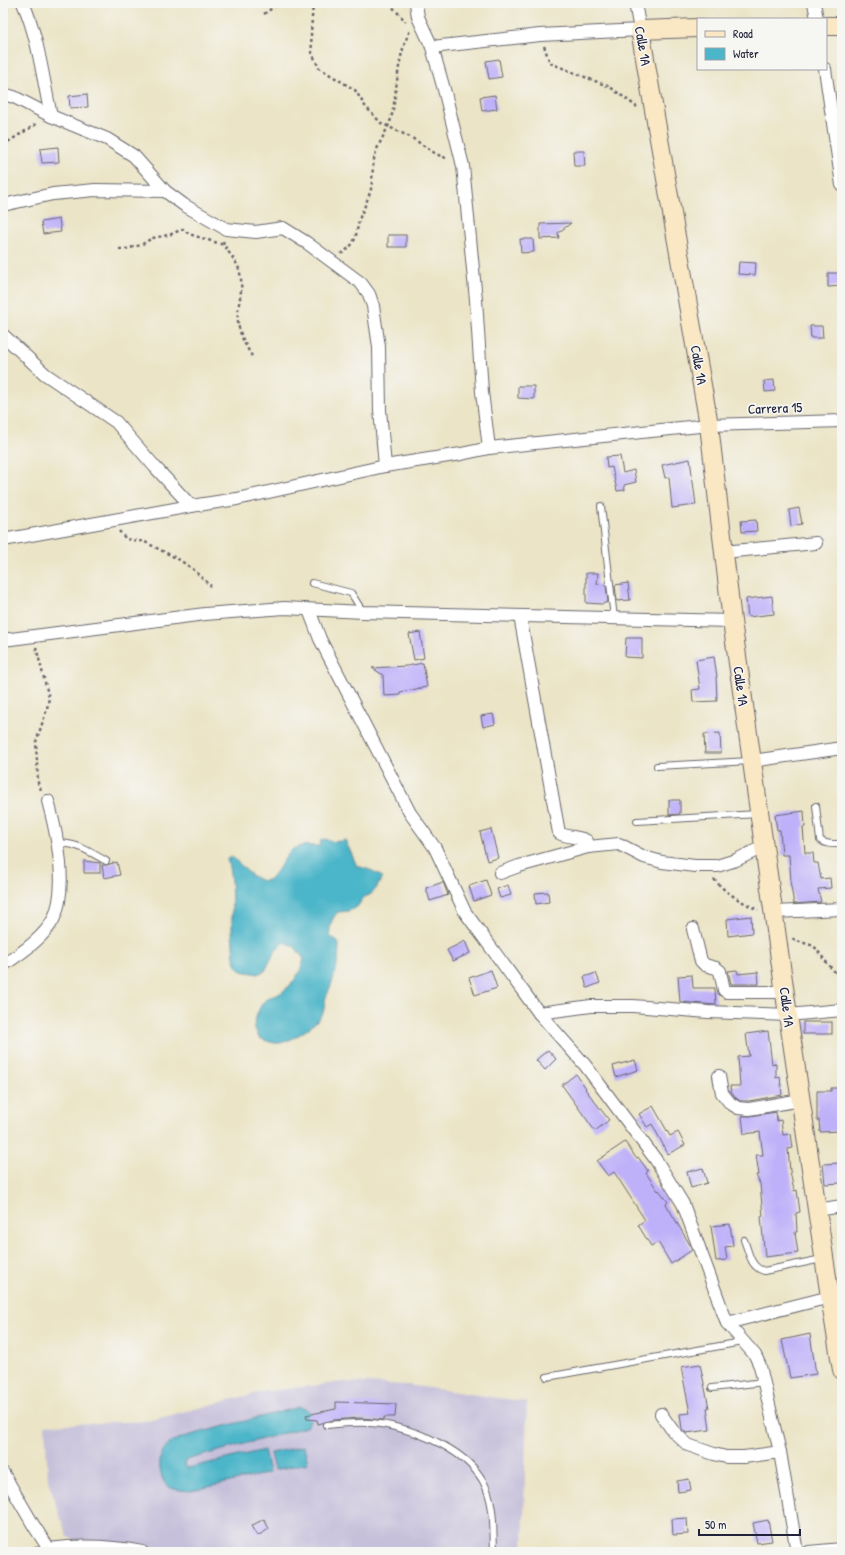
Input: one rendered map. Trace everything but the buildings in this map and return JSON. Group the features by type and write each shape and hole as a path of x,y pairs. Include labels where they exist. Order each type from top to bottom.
{"street":[{"path":"23,3 36,43 51,116"},
{"path":"416,3 418,17 432,47 463,166 476,300 482,392 489,448"},
{"name":"Calle 1A","path":"636,3 709,425 732,621 786,992 788,1015 842,1370"},
{"path":"814,3 817,18"},
{"path":"827,26 842,26"},
{"path":"432,47 540,35 697,28"},
{"path":"825,70 842,185"},
{"path":"3,94 14,97 51,116 107,139 134,156 166,191 184,205 226,229 256,232 284,228 331,260 361,283 369,294 373,306 379,347 380,410 385,466"},
{"path":"3,205 53,194 95,190 166,191"},
{"path":"3,335 45,374 116,422 154,467 191,506"},
{"name":"Carrera 15","path":"3,540 237,499 385,466 489,448 709,425 842,421"},
{"path":"724,552 816,543"},
{"path":"3,640 205,614 284,608 363,612 732,621"},
{"path":"309,610 320,639 410,813 435,848 464,912 539,1013 586,1065 656,1160 683,1204 727,1323 742,1342 755,1355 760,1366 780,1452 797,1552"},
{"path":"520,616 556,825 559,833 564,836 582,838 587,841 588,847"},
{"path":"752,761 842,748"},
{"path":"3,965 38,937 53,920 61,886 61,874 48,801"},
{"path":"500,873 519,866 588,847 619,844 644,857 662,862 717,866 736,860 764,846"},
{"path":"775,915 842,909"},
{"path":"693,929 701,961 705,965 716,968 720,971 724,990 730,993 786,992"},
{"path":"539,1013 591,1006 633,1006 708,1012 788,1015 842,1010"},
{"path":"719,1076 722,1093 730,1103 738,1108 749,1109 801,1100"},
{"path":"817,1210 842,1206"},
{"path":"727,1323 830,1297"},
{"path":"661,1414 673,1431 688,1445 714,1454 726,1457 744,1457 780,1452"},
{"path":"3,1473 49,1549 74,1546 117,1548 142,1552"},
{"path":"809,1552 842,1549"}],"lane":[{"path":"601,506 614,618"},
{"path":"312,583 351,594 363,612"},
{"path":"657,766 752,761"},
{"path":"816,806 820,840 830,844 842,844"},
{"path":"637,821 760,814"},
{"path":"56,843 73,844 82,847 106,861"},
{"path":"744,1240 753,1263 757,1269 764,1271 824,1259"},
{"path":"547,1377 742,1342"},
{"path":"712,1388 764,1382"},
{"path":"327,1425 358,1422 390,1426 426,1437 456,1452 472,1465 483,1481 493,1510 494,1552"},
{"path":"28,1552 49,1549"}],"path":[{"path":"264,14 279,3"},
{"path":"313,3 311,33 312,54 319,68 355,90 365,106 381,124 412,138 436,154 463,166"},
{"path":"331,260 347,250 356,239 360,218 371,188 376,154 391,118 402,52 412,28 389,3"},
{"path":"540,35 550,63 610,87 656,120"},
{"path":"3,145 51,116"},
{"path":"119,249 126,249 141,245 152,238 169,235 183,229 189,234 224,245"},
{"path":"226,229 222,239 240,271 242,289 238,311 240,336 245,341 252,356"},
{"path":"111,521 126,540 145,542 178,559 193,569 211,586"},
{"path":"33,636 48,698 47,709 36,742 38,783 48,801"},
{"path":"704,866 718,884 740,901 775,915 794,940 814,946 842,980"}],"shaded area":[{"path":"343,1382 408,1385 527,1402 523,1552 111,1552 67,1537 48,1480 45,1425 148,1421 261,1392"}],"water":[{"path":"325,839 334,842 345,840 357,866 373,871 382,877 375,890 364,897 357,907 349,911 338,912 332,920 330,937 335,939 339,944 338,958 334,976 325,999 323,1013 316,1022 298,1036 285,1042 272,1042 259,1038 254,1026 258,1011 269,997 284,991 292,983 303,964 304,959 294,946 284,942 276,949 265,971 257,974 244,971 237,967 234,956 232,934 231,880 227,859 231,856 252,876 265,881 274,875 292,850 301,846 319,846 321,840"},
{"path":"299,1407 307,1410 310,1414 311,1417 306,1427 186,1460 184,1463 188,1468 264,1450 269,1473 191,1491 178,1490 169,1487 164,1481 160,1467 161,1457 164,1449 172,1442 183,1437"},
{"path":"304,1446 308,1463 274,1470 270,1453"}]}
